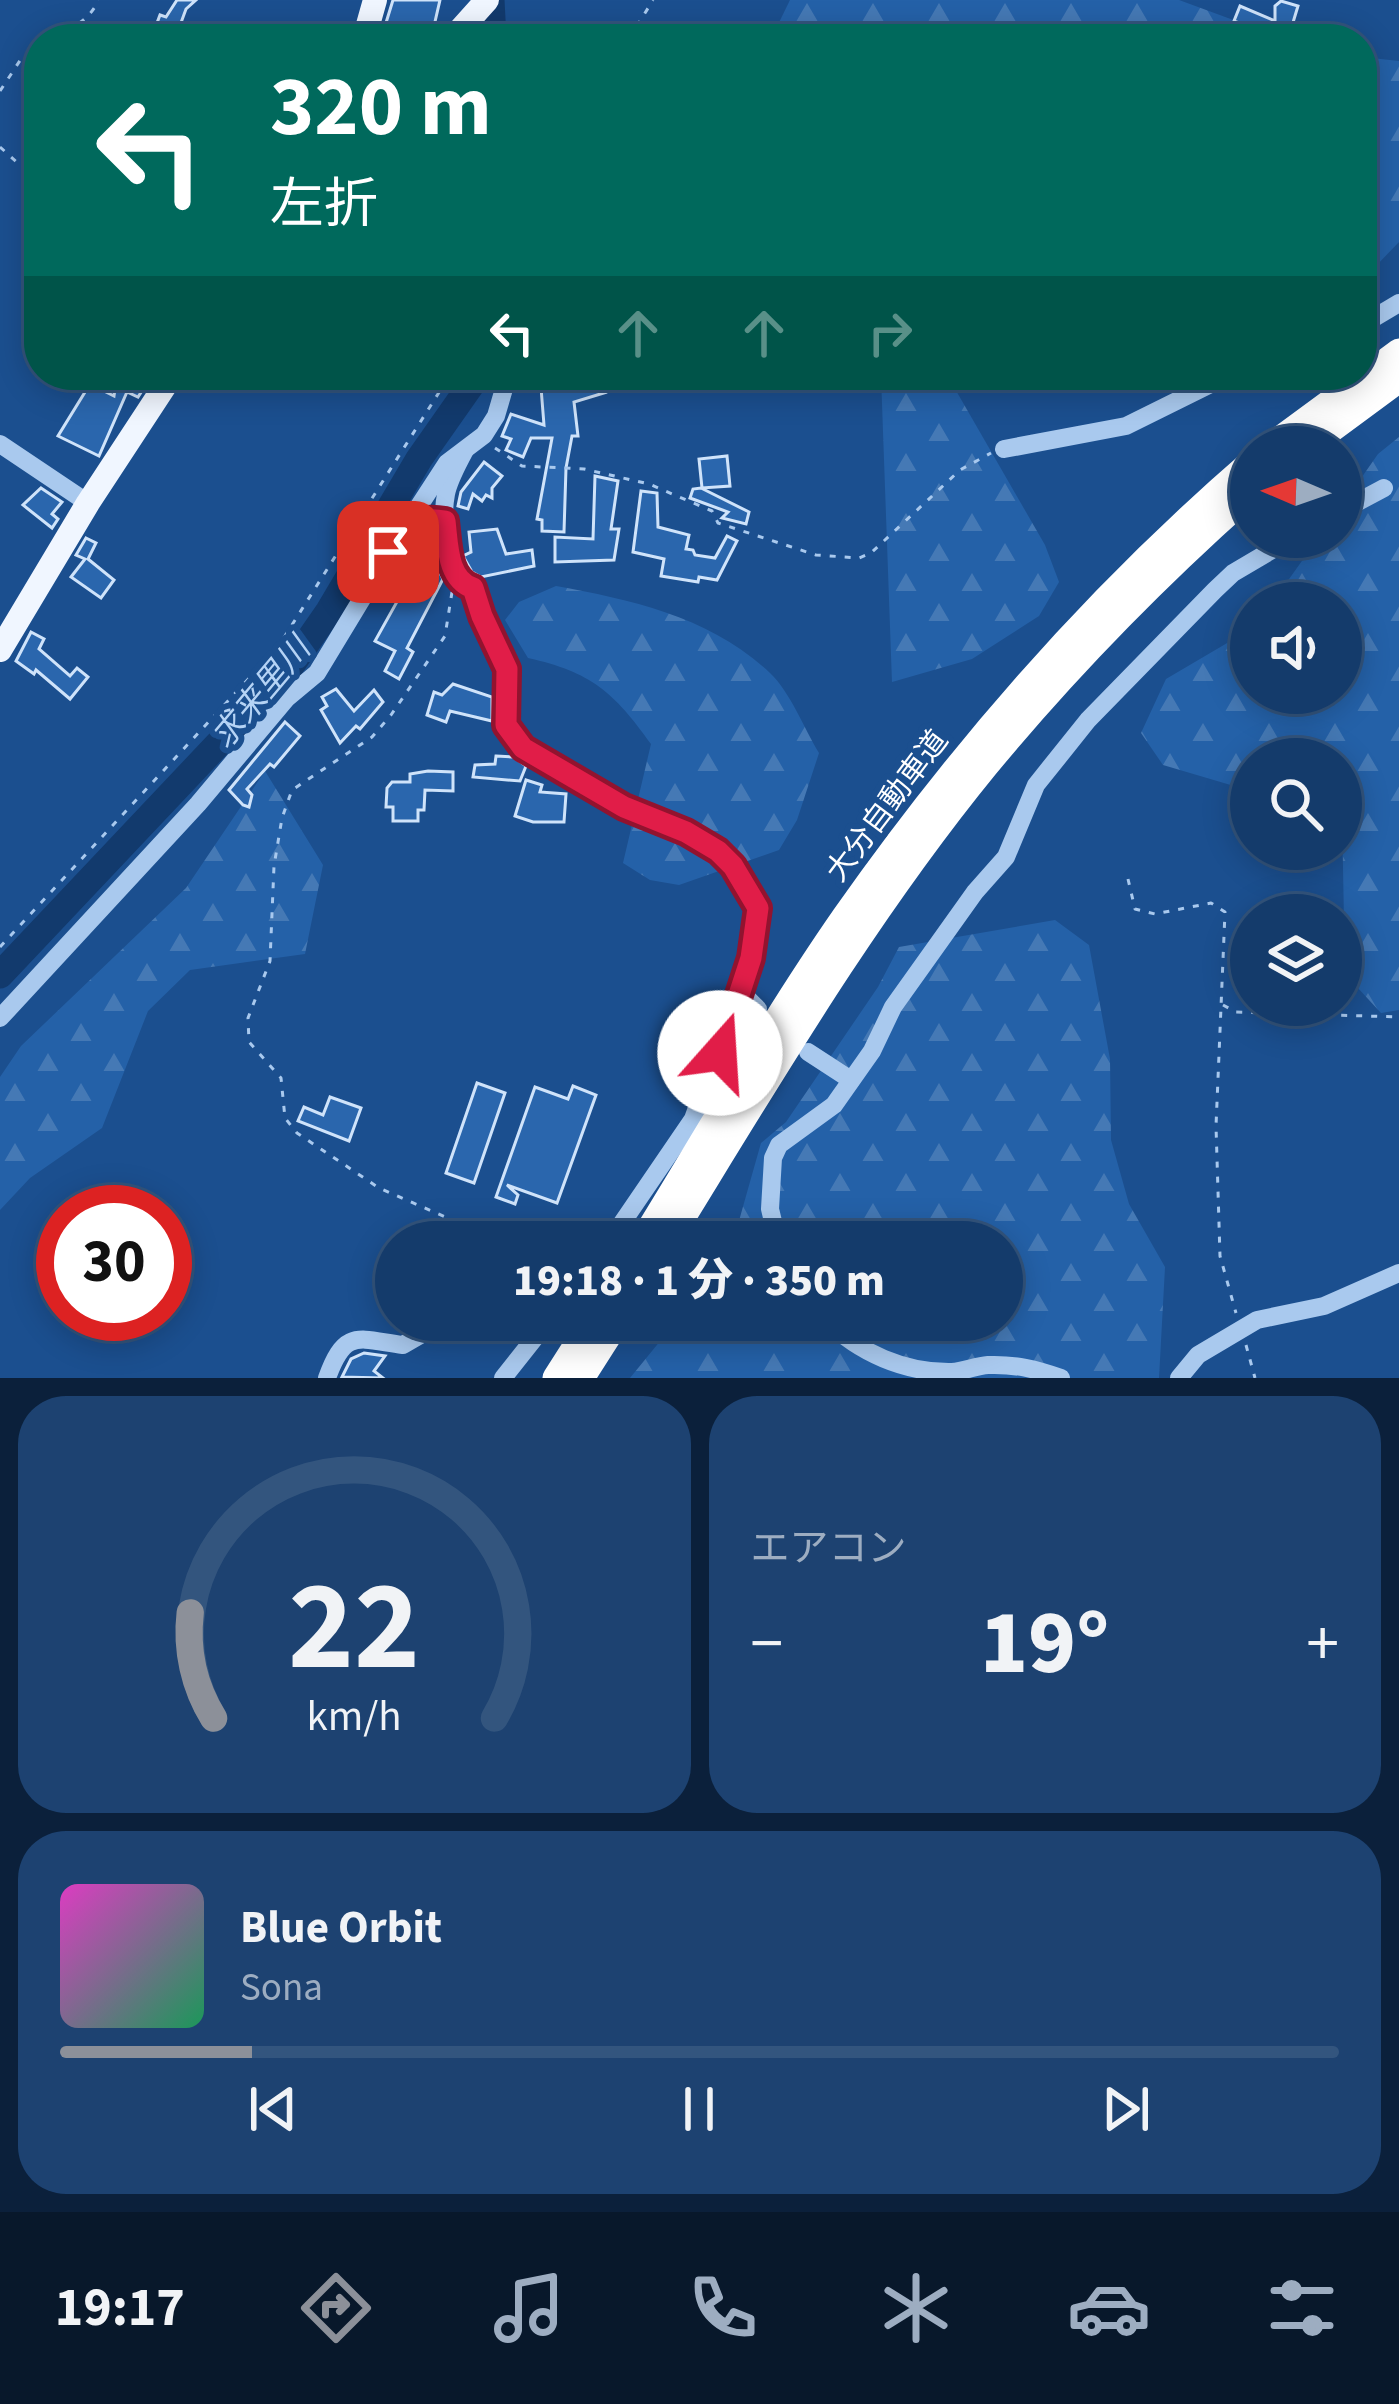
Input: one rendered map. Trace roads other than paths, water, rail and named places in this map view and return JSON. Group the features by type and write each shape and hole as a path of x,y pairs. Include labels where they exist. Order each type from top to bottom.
{"highway":[{"path":"1335,426 1399,379"},
{"path":"1299,426 1347,390"},
{"name":"大分自動車道","path":"655,1221 844,919 965,755 1069,635 1230,482"},
{"name":"大分自動車道","path":"680,1221 863,931 983,768 1115,620 1230,513"},
{"path":"556,1378 580,1341"},
{"path":"581,1378 605,1341"}],"main road":[{"path":"0,650 162,390"}],"street":[{"path":"0,1018 198,804 210,784 287,698 317,673 447,463 484,435 504,390"},
{"path":"1004,449 1126,426 1199,390"},
{"path":"0,444 88,503"},
{"path":"465,450 446,493 445,521 454,574 464,586 473,588 507,669 506,725 523,748 624,807 686,832 718,851 733,866 758,908 751,958 694,1119 624,1221"},
{"path":"1362,500 1384,488"},
{"path":"406,526 417,519 445,521"},
{"path":"773,1221 773,1158 779,1145 834,1105 872,1051 892,1007 1006,857 1036,785 1088,720 1233,573 1258,558"},
{"path":"740,992 758,1009"},
{"path":"808,1052 851,1080"},
{"path":"1179,1378 1198,1355 1241,1329 1292,1310 1324,1306 1399,1273"},
{"path":"327,1378 340,1348 351,1340 375,1339"},
{"path":"503,1378 532,1341"},
{"path":"855,1341 913,1370 1029,1366 1061,1378"}],"waterway":[{"name":"求来里川","path":"491,0 492,24"},
{"name":"求来里川","path":"0,975 288,670 467,390"}]}
